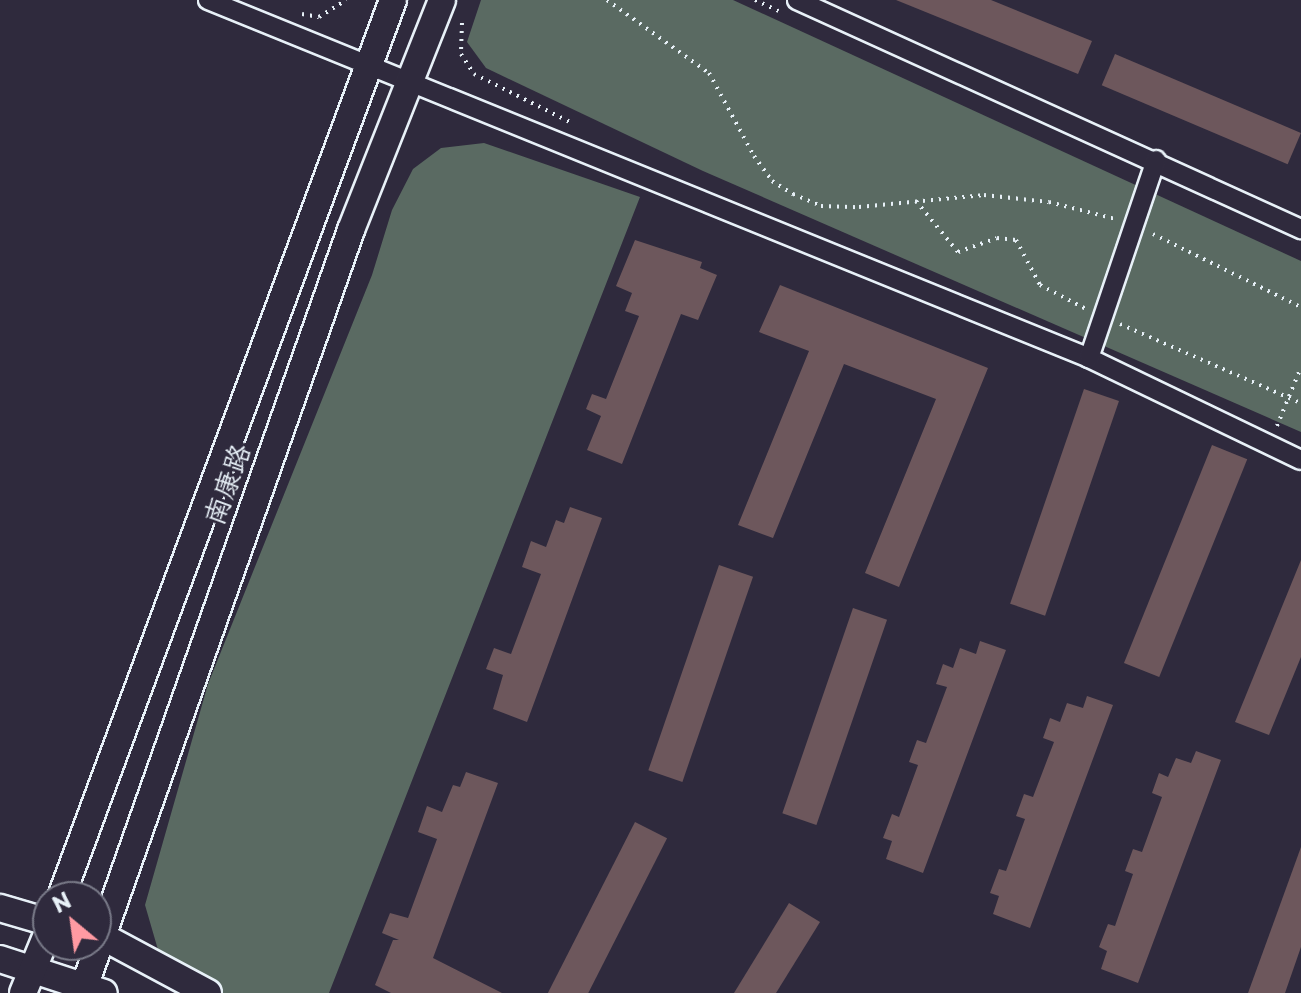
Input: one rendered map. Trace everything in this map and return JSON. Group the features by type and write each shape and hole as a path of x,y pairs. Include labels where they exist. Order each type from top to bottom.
{"main road":[{"name":"南康路","path":"67,881 366,64 393,0"},
{"name":"南康路","path":"112,894 351,230 442,0"},
{"path":"0,908 32,917"},
{"path":"112,941 208,993"},
{"path":"0,959 27,982 91,990"},
{"path":"27,982 36,961"},
{"name":"南康路","path":"91,990 95,961"}],"street":[{"path":"208,0 1089,358 1301,460"},
{"path":"797,0 1156,160 1301,229"},
{"path":"1089,358 1156,160"}],"path":[{"path":"290,12 319,17 346,0"},
{"path":"607,0 709,73 754,156 772,181 793,194 821,206 859,207 984,195 1049,202 1122,222"},
{"path":"1145,231 1301,307"},
{"path":"1275,432 1301,367"}],"green space":[{"path":"481,0 733,0 1301,261 1301,432 703,171 486,68 467,42"},
{"path":"484,143 640,197 329,993 215,993 163,967 145,905 208,684 372,275 392,210 413,169 441,148"}],"building":[{"path":"896,0 991,0 1092,41 1078,74"},
{"path":"1115,54 1301,133 1288,164 1102,85"},
{"path":"635,240 702,262 700,268 717,275 698,320 681,314 622,464 587,450 601,416 586,409 592,394 606,399 639,316 625,311 632,293 616,286"},
{"path":"780,285 988,368 899,587 865,573 936,399 844,364 773,538 738,525 809,351 759,332"},
{"path":"1084,389 1119,401 1045,616 1010,604"},
{"path":"1212,445 1247,459 1159,677 1124,663"},
{"path":"570,507 602,518 527,722 493,709 503,675 486,669 494,648 511,654 541,574 522,567 531,541 546,547 556,520 564,523"},
{"path":"1301,560 1301,657 1269,735 1235,722"},
{"path":"719,565 753,577 682,782 648,770"},
{"path":"853,608 887,620 816,825 782,813"},
{"path":"980,641 1006,650 923,873 886,859 892,841 883,838 892,814 899,817 918,765 909,762 917,740 926,743 947,687 936,684 943,664 953,668 960,648 976,654"},
{"path":"1087,696 1113,705 1030,928 993,914 999,896 990,893 999,869 1006,871 1025,819 1016,816 1024,794 1033,797 1054,742 1043,738 1050,718 1060,722 1067,703 1083,708"},
{"path":"1196,751 1221,760 1138,983 1101,969 1107,951 1099,947 1108,924 1115,926 1133,874 1125,871 1133,849 1142,852 1162,797 1152,793 1159,773 1168,777 1176,758 1191,763"},
{"path":"466,772 498,783 433,958 502,993 391,993 375,985 393,940 399,940 382,933 390,913 408,918 437,839 418,832 427,806 442,812 453,785 460,787"},
{"path":"635,822 667,838 588,993 548,993"},
{"path":"1301,847 1301,947 1285,993 1248,993"},
{"path":"789,903 820,922 776,993 734,993"}]}
